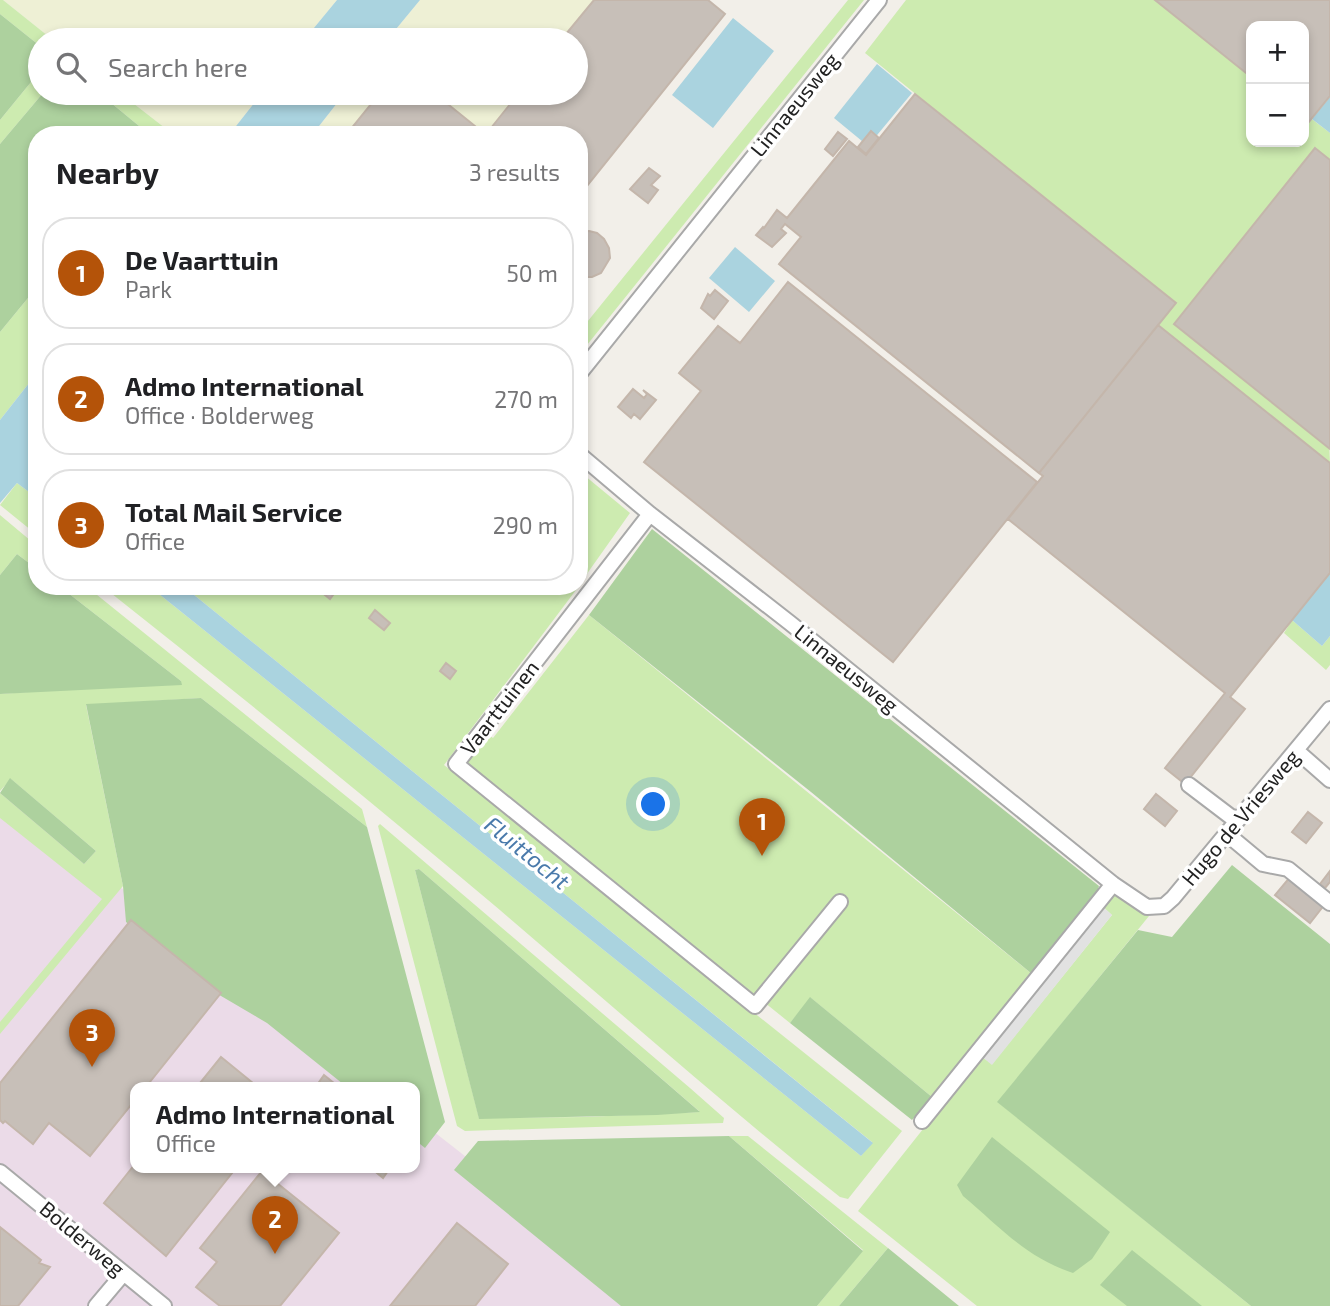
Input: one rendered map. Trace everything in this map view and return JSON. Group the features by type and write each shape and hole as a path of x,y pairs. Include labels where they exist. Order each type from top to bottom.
{"street":[{"name":"Linnaeusweg","path":"588,363 879,0"},
{"name":"Linnaeusweg","path":"588,462 649,514 1141,905"},
{"name":"Vaarttuinen","path":"588,593 649,514"},
{"name":"Vaarttuinen","path":"586,595 456,764 755,1006 840,902"},
{"name":"Hugo de Vriesweg","path":"1141,905 1153,908 1169,902 1330,709"},
{"path":"1297,751 1330,780"},
{"path":"1189,785 1236,820"},
{"path":"1227,834 1264,864 1288,869 1330,903"},
{"path":"922,1121 1114,884"},
{"name":"Bolderweg","path":"0,1172 164,1306"},
{"path":"96,1306 123,1274"}],"shaded area":[{"path":"0,793 369,1082 130,1082 130,1173 420,1173 420,1121 657,1306 0,1306"},
{"path":"1102,906 1112,915 992,1065 981,1056"}],"green space":[{"path":"0,0 3,0 38,28 28,28 28,36 0,14"},
{"path":"3,0 337,0 314,28 38,28"},
{"path":"420,0 597,0 575,28 397,28"},
{"path":"848,0 864,0 588,344 588,321"},
{"path":"906,0 1159,0 1246,68 1246,147 1309,147 1309,117 1330,133 1330,160 1316,149 1330,463 1155,324 1173,302 865,53"},
{"path":"0,14 28,36 28,86 0,120"},
{"path":"28,86 28,105 33,105 0,144 0,120"},
{"path":"33,105 114,105 139,126 28,126 28,298 0,332 0,144"},
{"path":"114,105 135,105 162,126 139,126"},
{"path":"135,105 253,105 236,126 162,126"},
{"path":"336,105 372,105 355,126 319,126"},
{"path":"443,105 513,105 498,124 499,126 469,126"},
{"path":"28,298 28,384 0,420 0,332"},
{"path":"588,478 630,513 588,572"},
{"path":"17,483 28,491 28,528 0,505"},
{"path":"0,515 28,538 28,562 17,554 0,575"},
{"path":"652,529 1099,886 1096,896 1032,974 811,792 589,615"},
{"path":"17,554 28,562 28,595 71,595 181,681 182,685 0,694 0,575"},
{"path":"71,595 97,595 362,809 367,827 201,698 86,705 123,886 0,1034 0,1022 102,899 0,818 0,793 84,864 96,851 11,779 0,791 0,694 181,681"},
{"path":"113,595 160,595 861,1156 872,1142 194,595 572,595 444,765 902,1131 848,1199 840,1197 248,702"},
{"path":"589,615 1032,974 932,1097 811,998 790,1023 459,758 481,729 493,738"},
{"path":"1292,620 1322,646 1330,636 1330,665 1326,670 1284,633"},
{"path":"201,698 367,827 445,1122 425,1148 420,1144 420,1082 341,1082 267,1023 216,993 126,922 123,886 86,704"},
{"path":"10,778 96,851 84,864 0,793"},
{"path":"380,824 690,1088 724,1118 723,1123 465,1131 457,1126 378,826","holes":["419,869 699,1111 586,1117 479,1118 415,870"]},
{"path":"1232,865 1330,944 1330,1306 1251,1306 997,1102 1138,930 1172,937"},
{"path":"419,869 700,1112 479,1119 415,870"},
{"path":"1111,895 1120,896 1149,916 998,1102 1251,1306 977,1306 858,1211 981,1056 992,1064 1112,915 1102,906"},
{"path":"810,997 932,1097 912,1120 790,1023"},
{"path":"729,1136 748,1136 888,1248 839,1306 817,1306 863,1250"},
{"path":"729,1136 863,1251 817,1306 621,1306 454,1170 478,1141"},
{"path":"992,1137 1110,1232 1092,1259 1073,1273 1027,1250 963,1196 957,1185"},
{"path":"888,1248 959,1306 839,1306"},
{"path":"1132,1250 1202,1306 1127,1306 1100,1285"}],"water":[{"path":"337,0 420,0 397,28 314,28"},
{"path":"733,18 774,51 713,128 672,95"},
{"path":"877,64 912,93 868,146 834,118"},
{"path":"1330,97 1330,133 1312,119"},
{"path":"253,105 336,105 319,126 236,126"},
{"path":"735,247 775,281 749,312 709,278"},
{"path":"28,384 28,491 17,483 0,503 0,420"},
{"path":"1330,573 1330,636 1322,646 1292,620"},
{"path":"160,595 194,595 873,1143 861,1156"}],"building":[{"path":"594,0 708,0 725,14 588,185 588,126 493,126 509,105 588,105 588,28 571,28"},
{"path":"1155,0 1330,0 1330,96 1309,122 1309,21 1246,21 1246,73"},
{"path":"915,94 1176,303 1039,473 779,264 801,237 785,224 781,229 786,233 772,247 756,235 777,210 787,218 849,141 866,155"},
{"path":"370,105 449,105 475,126 353,126"},
{"path":"871,131 879,138 866,154 858,147"},
{"path":"838,132 847,139 833,156 825,149"},
{"path":"1315,148 1330,160 1330,449 1174,324"},
{"path":"649,168 660,176 651,185 658,190 648,203 630,189"},
{"path":"588,231 597,233 604,239 610,258 601,273 592,277 588,277"},
{"path":"788,282 1037,482 893,662 644,462 701,391 679,373 718,326 740,343"},
{"path":"715,290 728,301 714,319 701,308 708,294 710,296"},
{"path":"1158,325 1330,463 1330,573 1230,697 1245,709 1185,784 1165,768 1225,693 1008,519 1043,476 1039,473"},
{"path":"633,389 644,398 647,394 643,390 656,400 640,419 634,414 631,418 618,407"},
{"path":"375,610 390,623 384,630 369,618"},
{"path":"446,663 456,671 450,679 440,671"},
{"path":"1156,794 1177,811 1165,826 1144,809"},
{"path":"1308,812 1322,823 1306,843 1292,832"},
{"path":"1330,871 1330,882 1325,888 1320,884"},
{"path":"1291,876 1325,904 1310,923 1275,895"},
{"path":"131,920 221,993 150,1082 130,1082 130,1106 90,1156 49,1123 33,1144 5,1121 3,1123 0,1120 0,1083"},
{"path":"221,1057 252,1082 201,1082"},
{"path":"324,1075 333,1082 319,1082"},
{"path":"130,1170 130,1173 232,1173 166,1256 104,1203"},
{"path":"260,1173 264,1173 339,1233 280,1306 220,1306 196,1287 217,1262 200,1248"},
{"path":"457,1223 508,1264 475,1306 390,1306"},
{"path":"0,1227 41,1260 39,1263 50,1267 18,1306 0,1306"}],"place":[{"name":"De Vaarttuin","path":"762,856"},
{"name":"Total Mail Service","path":"92,1067"},
{"name":"Admo International","path":"275,1254"}],"water label":[{"name":"Fluittocht","path":"527,853"}]}
